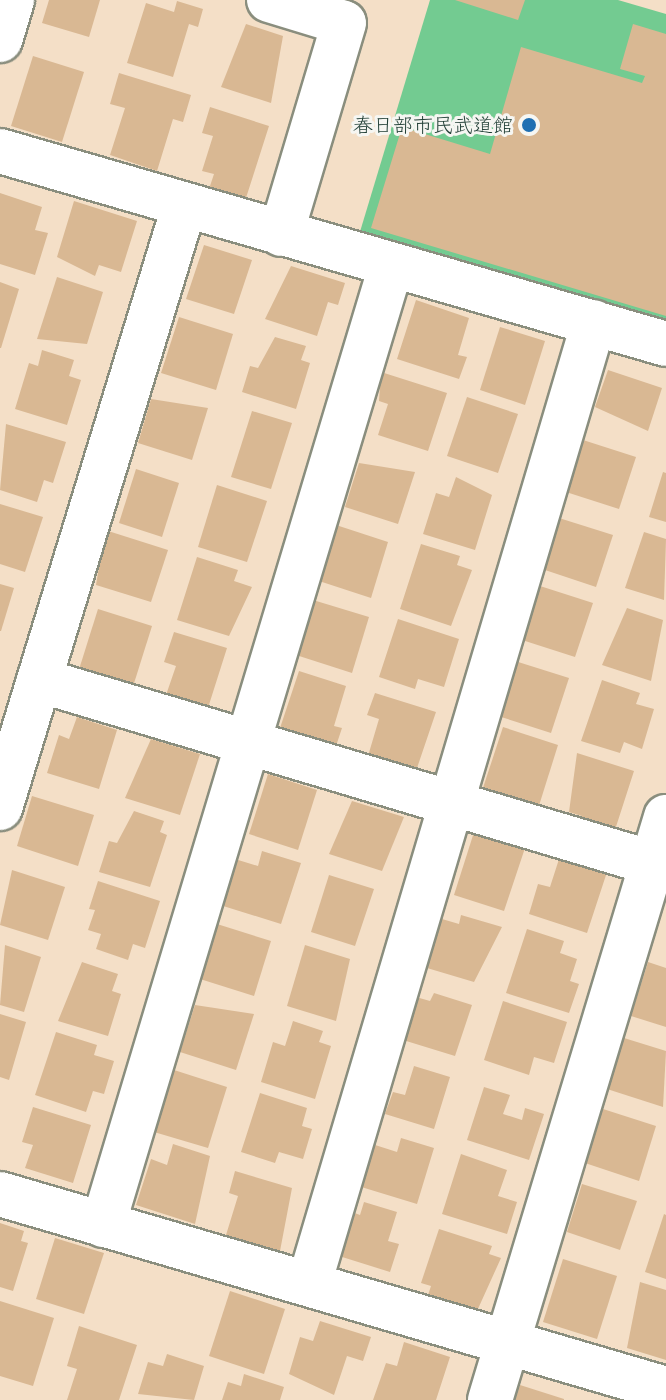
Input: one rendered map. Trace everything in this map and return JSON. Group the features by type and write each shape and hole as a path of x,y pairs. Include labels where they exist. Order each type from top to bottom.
{"street":[{"path":"0,40 12,0"},
{"path":"269,0 344,23 281,234"},
{"path":"0,151 184,207 666,344"},
{"path":"0,808 184,207"},
{"path":"103,1225 391,266"},
{"path":"309,1284 594,322"},
{"path":"39,680 450,800 652,863"},
{"path":"490,1400 666,817"},
{"path":"0,1194 666,1389"}],"green space":[{"name":"春日部市民武道館","path":"430,0 618,0 666,14 666,324 359,235"}],"building":[{"path":"49,0 100,0 89,37 42,23"},
{"path":"455,0 525,0 518,20"},
{"path":"177,1 203,9 198,27 189,24 173,77 127,63 146,3 174,12"},
{"path":"246,24 283,36 271,103 221,87"},
{"name":"春日部市民武道館","path":"633,24 666,34 666,316 371,228 402,127 490,154 521,47 642,83 645,76 620,69"},
{"path":"33,56 84,72 62,142 11,126"},
{"path":"119,73 191,95 183,122 173,119 157,171 110,155 125,108 110,104"},
{"path":"210,107 269,126 245,201 209,189 214,174 202,171 213,136 202,133"},
{"path":"0,193 42,207 35,230 48,233 35,275 0,264"},
{"path":"74,201 137,221 121,272 99,265 95,276 57,257"},
{"path":"204,245 252,260 234,314 186,299"},
{"path":"291,266 345,283 338,305 328,302 317,336 265,319"},
{"path":"57,277 103,292 87,344 37,339"},
{"path":"0,282 19,289 1,348 0,348"},
{"path":"416,300 469,318 458,355 467,357 459,379 397,359"},
{"path":"179,317 233,334 216,390 161,373"},
{"path":"500,327 545,341 525,405 480,390"},
{"path":"275,337 306,346 301,360 310,363 296,409 242,392 250,366 258,368"},
{"path":"42,350 74,360 69,376 81,380 67,425 15,409 29,363 38,366"},
{"path":"608,370 662,388 648,431 595,407"},
{"path":"381,372 447,393 428,451 378,435 388,404 379,401"},
{"path":"467,397 518,414 498,473 447,456"},
{"path":"151,399 208,408 192,460 138,443"},
{"path":"252,411 292,423 271,489 231,477"},
{"path":"6,424 66,442 53,483 44,480 37,502 0,490"},
{"path":"583,440 636,457 619,509 566,492"},
{"path":"359,463 415,472 398,524 345,507"},
{"path":"136,469 179,483 162,537 119,523"},
{"path":"663,472 666,473 666,522 649,517"},
{"path":"456,477 492,495 475,550 423,534 436,493 449,497"},
{"path":"217,485 267,501 247,562 198,547"},
{"path":"0,504 43,517 25,572 0,564"},
{"path":"559,518 613,535 596,587 542,569"},
{"path":"336,525 388,542 371,598 319,581"},
{"path":"105,530 168,550 151,602 96,585"},
{"path":"644,532 666,539 664,600 625,588"},
{"path":"421,544 460,556 457,565 472,570 451,626 400,609"},
{"path":"197,557 238,570 234,581 252,587 229,636 177,620"},
{"path":"0,584 14,588 1,631 0,631"},
{"path":"540,586 593,603 575,657 522,640"},
{"path":"313,600 369,617 352,673 296,655"},
{"path":"627,608 663,620 651,681 602,665"},
{"path":"98,609 152,626 130,696 76,679"},
{"path":"398,619 459,639 444,687 418,679 415,689 379,677"},
{"path":"174,632 227,648 207,711 165,698 176,666 164,662"},
{"path":"515,661 569,678 551,733 498,716"},
{"path":"299,671 346,686 334,726 342,728 336,746 280,728"},
{"path":"602,680 640,693 636,704 654,709 642,749 624,742 620,753 581,741"},
{"path":"375,693 436,712 416,771 368,756 379,719 367,715"},
{"path":"77,717 117,730 99,789 47,773 59,735 69,739"},
{"path":"503,727 558,745 537,812 481,794"},
{"path":"151,739 200,754 180,815 125,798"},
{"path":"577,753 634,771 613,836 580,825 582,816 569,812"},
{"path":"268,774 317,790 298,850 249,834"},
{"path":"32,796 94,815 78,866 17,846"},
{"path":"352,801 404,817 382,871 329,854"},
{"path":"134,811 164,821 160,832 167,835 150,887 99,872 109,841 117,843"},
{"path":"475,829 526,845 504,911 454,895"},
{"path":"262,851 301,863 281,924 220,905 235,859 258,866"},
{"path":"560,856 607,872 587,933 529,914 538,884 550,887"},
{"path":"12,870 65,887 48,940 0,925"},
{"path":"329,875 374,889 355,946 311,932"},
{"path":"98,881 160,901 145,948 133,944 128,960 96,949 101,934 88,930 95,910 89,909"},
{"path":"461,915 502,927 474,982 427,968 442,919 459,924"},
{"path":"217,924 271,941 254,996 200,979"},
{"path":"527,929 564,941 560,953 577,959 570,981 579,984 569,1013 506,993"},
{"path":"5,945 41,957 24,1012 0,1005"},
{"path":"305,945 350,959 336,1021 287,1006"},
{"path":"82,962 118,974 112,991 121,994 108,1036 58,1021"},
{"path":"648,962 666,968 666,1027 631,1016"},
{"path":"434,993 472,1005 455,1056 403,1040 416,997 430,1001"},
{"path":"503,1001 567,1022 554,1063 534,1057 529,1075 484,1060"},
{"path":"195,1005 254,1014 236,1070 180,1052"},
{"path":"0,1014 26,1022 9,1080 0,1077"},
{"path":"293,1021 323,1031 319,1042 331,1046 315,1099 261,1082 273,1042 285,1046"},
{"path":"56,1032 97,1045 94,1055 114,1061 104,1094 93,1091 86,1112 35,1095"},
{"path":"624,1038 666,1051 663,1107 607,1089"},
{"path":"414,1066 450,1077 434,1129 385,1114 393,1092 405,1095"},
{"path":"174,1070 227,1087 208,1148 154,1132"},
{"path":"484,1087 510,1095 503,1114 522,1120 525,1108 544,1114 529,1160 467,1140"},
{"path":"260,1093 307,1108 302,1126 312,1129 303,1159 279,1152 275,1163 241,1152"},
{"path":"33,1107 91,1125 73,1183 25,1168 33,1145 22,1142"},
{"path":"603,1109 656,1126 639,1181 585,1163"},
{"path":"401,1138 434,1148 417,1204 358,1186 372,1144 397,1152"},
{"path":"173,1144 210,1156 195,1224 136,1205 151,1159 167,1165"},
{"path":"461,1154 507,1170 498,1196 517,1202 507,1234 442,1214"},
{"path":"235,1171 292,1188 280,1251 226,1235 238,1196 229,1193"},
{"path":"582,1184 637,1201 620,1250 567,1232"},
{"path":"364,1202 397,1212 388,1241 399,1244 390,1272 339,1256 352,1212 360,1215"},
{"path":"666,1215 666,1279 645,1272"},
{"path":"0,1223 24,1231 21,1241 28,1243 13,1291 0,1287"},
{"path":"439,1229 492,1246 489,1254 501,1258 477,1311 428,1295 431,1286 421,1283"},
{"path":"55,1238 104,1253 84,1314 36,1299"},
{"path":"563,1259 617,1276 597,1339 543,1322"},
{"path":"640,1282 666,1290 666,1360 627,1348"},
{"path":"230,1291 285,1309 264,1374 209,1356"},
{"path":"0,1301 54,1318 33,1386 0,1376"},
{"path":"320,1321 371,1337 363,1361 347,1356 334,1395 289,1374 300,1337 313,1341"},
{"path":"79,1326 137,1345 119,1400 67,1400 77,1369 67,1366"},
{"path":"404,1342 450,1357 436,1400 373,1400 386,1363 397,1366"},
{"path":"167,1354 204,1366 194,1400 138,1394 148,1362 163,1366"},
{"path":"244,1374 284,1387 280,1400 222,1400 228,1382 241,1386"},
{"path":"520,1385 564,1399 564,1400 515,1400"}],"place":[{"name":"春日部市民武道館","path":"529,125"}]}
